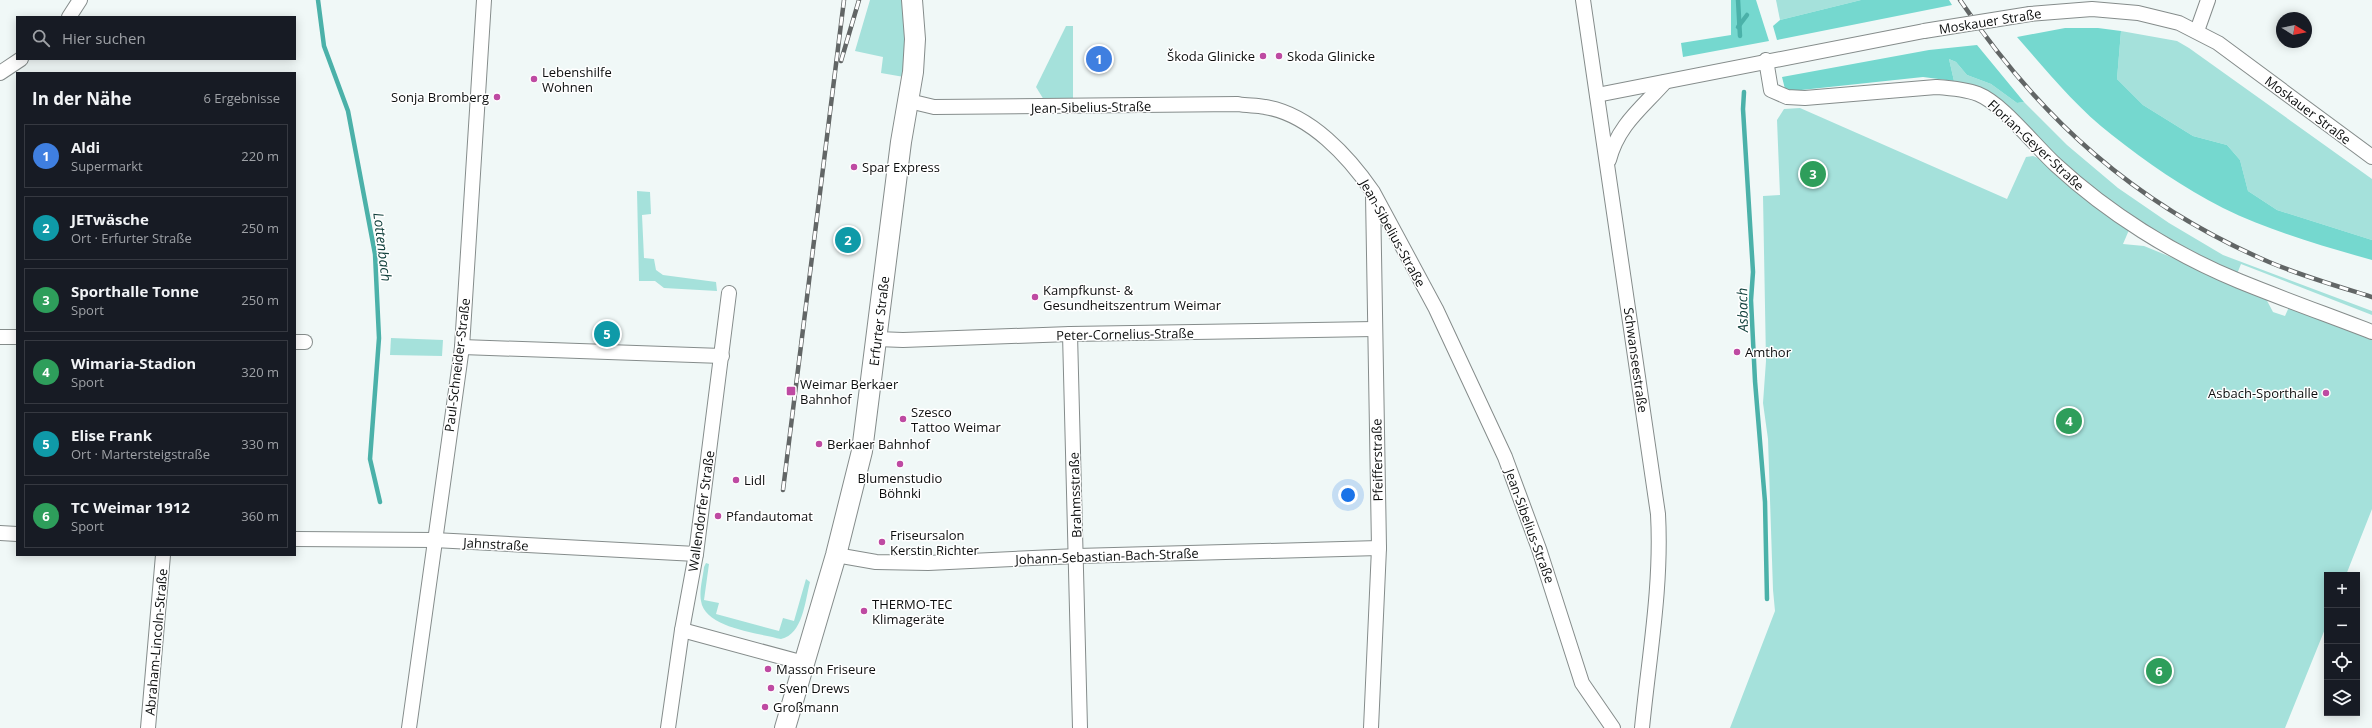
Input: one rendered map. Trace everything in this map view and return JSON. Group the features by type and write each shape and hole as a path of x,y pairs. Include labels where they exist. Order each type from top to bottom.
{"street":[{"path":"70,16 80,0"},
{"name":"Paul-Schneider-Straße","path":"409,728 462,347 484,0"},
{"name":"Erfurter Straße","path":"785,728 836,555 862,451 914,50 912,0"},
{"name":"Schwanseestraße","path":"1583,0 1608,164 1658,521 1660,550 1658,589 1641,725"},
{"path":"2197,31 2208,0"},
{"name":"Moskauer Straße","path":"1597,95 1766,60 1924,31 2030,14 2092,9 2116,10 2166,19 2197,31 2218,43 2372,157"},
{"path":"0,73 20,60"},
{"name":"Florian-Geyer-Straße","path":"1766,60 1771,90 1787,97 1804,98 1936,87 1954,88 1978,94 1995,104 2056,166 2090,194 2164,244 2238,281 2372,332"},
{"path":"1608,164 1612,148 1626,122 1665,82"},
{"name":"Jean-Sibelius-Straße","path":"908,101 934,107 1238,104 1266,107 1287,114 1322,136 1357,169 1373,192 1445,328 1504,457 1539,549 1582,683 1613,728"},
{"name":"Pfeifferstraße","path":"1371,728 1379,548 1374,330 1373,192"},
{"name":"Wallendorfer Straße","path":"668,728 682,630 696,554 729,293"},
{"name":"Peter-Cornelius-Straße","path":"877,339 903,340 1070,334 1374,330"},
{"name":"Brahmsstraße","path":"1070,334 1077,556 1080,728"},
{"path":"0,337 16,337"},
{"path":"462,347 722,356"},
{"path":"0,533 16,534"},
{"name":"Jahnstraße","path":"296,539 434,540 696,554"},
{"name":"Johann-Sebastian-Bach-Straße","path":"836,555 876,562 928,563 1077,556 1379,548"},
{"name":"Abraham-Lincoln-Straße","path":"148,728 164,556"},
{"path":"682,630 804,663"}],"shaded area":[{"path":"870,0 904,0 907,51 904,77 881,73 883,57 855,51"},
{"path":"1731,0 1756,0 1769,41 1683,57 1681,43 1731,35"},
{"path":"1776,0 1861,0 1780,20"},
{"path":"1861,0 1949,0 1952,5 1777,40 1773,26 1780,20"},
{"path":"1066,26 1073,26 1073,100 1044,100 1036,87"},
{"path":"2065,28 2098,28 2121,31 2117,79 2143,105 2193,136 2227,145 2240,160 2248,191 2277,210 2372,240 2372,260 2278,231 2223,208 2152,165 2125,145 2086,113 2074,101 2017,37"},
{"path":"2121,31 2177,41 2189,48 2372,179 2372,240 2277,210 2248,191 2240,160 2227,145 2193,136 2143,105 2117,79"},
{"path":"1977,45 2024,102 2017,103 1991,84 1967,75 1956,62 1949,59 1954,81 1923,77 1792,91 1785,89 1782,77 1929,50"},
{"path":"1949,59 1956,62 1967,75 1991,84 2017,103 2024,102 2067,145 2118,188 2169,223 2223,255 2372,311 2372,315 2241,264 2237,274 2146,225 2112,203 2080,179 1975,88 1954,81"},
{"path":"1800,108 2007,199 2026,157 2033,156 2038,158 2079,193 2129,230 2123,244 2144,246 2264,295 2273,312 2285,316 2289,307 2372,340 2372,509 2347,572 2324,572 2324,631 2285,728 1730,728 1775,611 1768,439 1763,403 1766,361 1763,196 1780,195 1777,120 1784,109"},
{"path":"637,191 650,192 651,214 642,215 644,258 654,259 656,270 663,275 716,282 717,291 664,288 655,281 639,281"},
{"path":"391,338 443,340 442,356 390,355"},
{"path":"706,563 709,564 704,600 719,603 716,614 779,631 783,618 794,621 806,579 810,582 799,624 788,636 781,639 734,628 712,617 705,610 701,601 701,588"}],"waterway":[{"name":"Lottenbach","path":"318,0 324,46 348,111 375,254 379,338 370,459 380,502"},
{"name":"Asbach","path":"1738,0 1740,36"},
{"name":"Asbach","path":"1738,27 1747,15"},
{"name":"Asbach","path":"1744,92 1743,109 1753,272 1751,300 1755,381 1765,502 1767,599"}],"railway":[{"path":"783,490 844,0"},
{"path":"841,61 859,0"},
{"path":"1960,0 1991,43 2023,83 2058,120 2095,154 2134,185 2176,214 2221,239 2269,262 2372,297"}],"place":[{"name":"Škoda Glinicke","path":"1263,56"},
{"name":"Skoda Glinicke","path":"1279,56"},
{"name":"Aldi","path":"1099,59"},
{"name":"Lebenshilfe Wohnen","path":"534,79"},
{"name":"Sonja Bromberg","path":"497,97"},
{"name":"Spar Express","path":"854,167"},
{"name":"Sporthalle Tonne","path":"1813,174"},
{"name":"JETwäsche","path":"848,240"},
{"name":"Kampfkunst- & Gesundheitszentrum Weimar","path":"1035,297"},
{"name":"Elise Frank","path":"607,334"},
{"name":"Amthor","path":"1737,352"},
{"name":"Weimar Berkaer Bahnhof","path":"791,391"},
{"name":"Asbach-Sporthalle","path":"2326,393"},
{"name":"Szesco Tattoo Weimar","path":"903,419"},
{"name":"Wimaria-Stadion","path":"2069,421"},
{"name":"Berkaer Bahnhof","path":"819,444"},
{"name":"Blumenstudio Böhnki","path":"900,464"},
{"name":"Lidl","path":"736,480"},
{"name":"Pfandautomat","path":"718,516"},
{"name":"Friseursalon Kerstin Richter","path":"882,542"},
{"name":"THERMO-TEC Klimageräte","path":"864,611"},
{"name":"Masson Friseure","path":"768,669"},
{"name":"TC Weimar 1912","path":"2159,671"},
{"name":"Sven Drews","path":"771,688"},
{"name":"Großmann","path":"765,707"}]}
